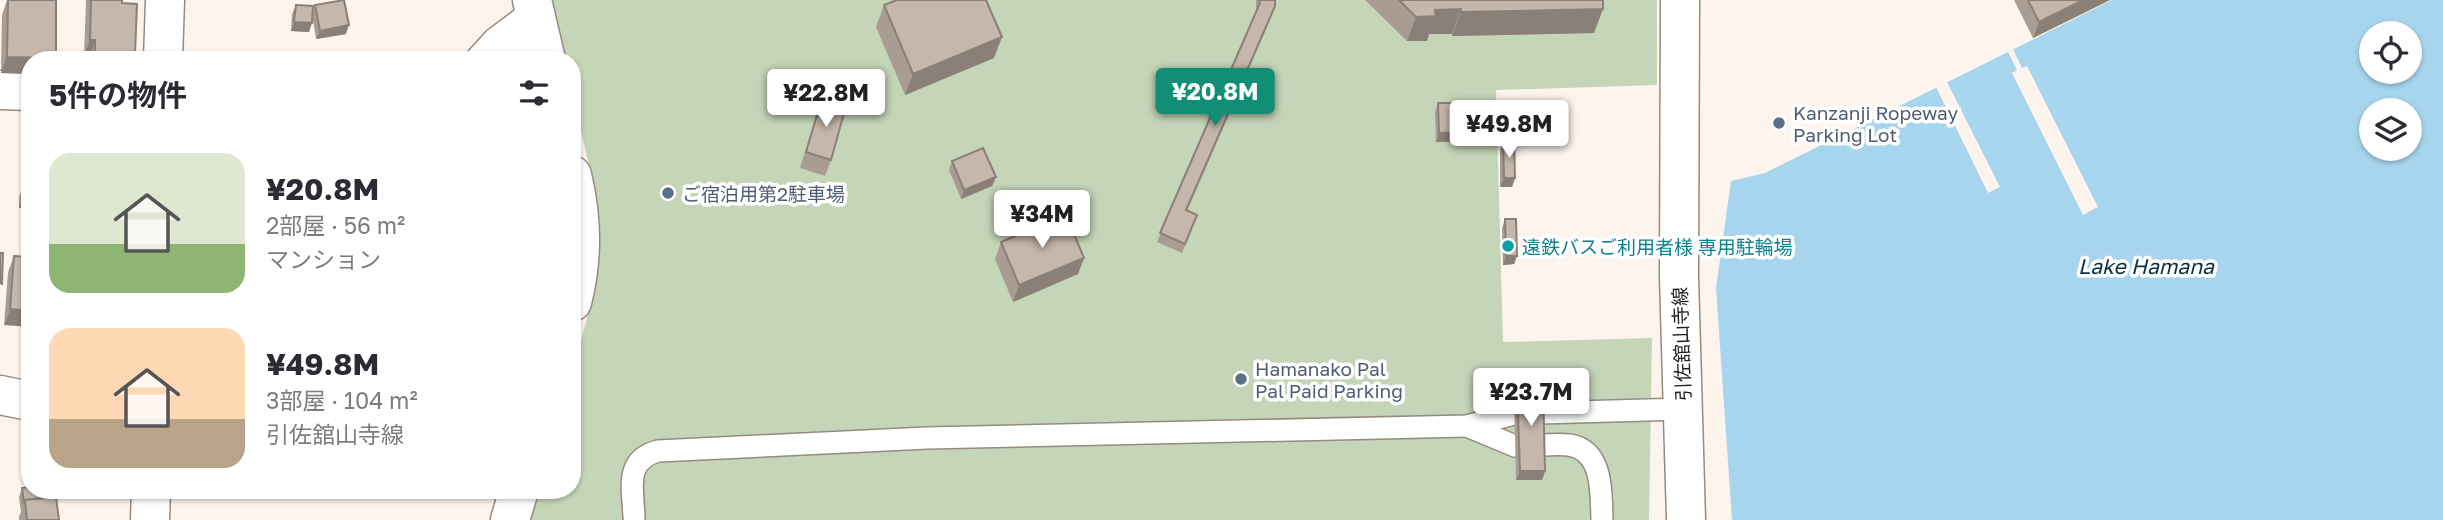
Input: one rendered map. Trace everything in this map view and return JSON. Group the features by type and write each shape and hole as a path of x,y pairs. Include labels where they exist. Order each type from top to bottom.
{"main road":[{"path":"163,51 165,0"},
{"name":"引佐舘山寺線","path":"1680,0 1679,277 1686,520"},
{"path":"0,90 21,90"},
{"path":"0,395 21,399"},
{"path":"150,520 151,499"},
{"path":"510,520 516,499"}],"lane":[{"path":"483,51 494,39 538,24"},
{"path":"507,51 538,24"},
{"path":"1540,414 1683,410"},
{"path":"634,517 632,477 636,464 645,454 658,451 927,438 1467,426 1514,414"},
{"path":"1467,426 1515,446"},
{"path":"1541,445 1571,445 1590,457 1600,478 1602,520"}],"green space":[{"path":"551,0 1657,0 1657,85 1496,90 1503,342 1652,338 1649,520 529,520 535,499 581,499 581,340 595,288 598,251 592,178 581,131 581,51 563,51"}],"water":[{"name":"Lake Hamana","path":"2112,0 2443,0 2443,520 1732,520 1716,288 1731,181 1765,173"}],"pier":[{"path":"2013,49 2022,68 2027,66 2098,207 2083,215 2012,73 2017,70 2008,52"},
{"path":"1947,82 2000,187 1988,193 1936,87"}],"building":[{"path":"8,0 56,0 56,51 21,51 21,57 7,57"},
{"path":"91,0 122,0 122,3 137,4 135,51 95,51 95,40 90,40"},
{"path":"344,0 349,25 320,31 315,5"},
{"path":"897,0 986,0 1002,37 913,74 884,5"},
{"path":"1259,0 1275,0 1275,6 1186,210 1197,215 1185,244 1160,233"},
{"path":"1399,0 1603,0 1603,9 1461,12 1461,9 1435,10 1436,16 1416,17"},
{"path":"2028,0 2083,0 2039,22"},
{"path":"296,5 313,6 312,23 294,22"},
{"path":"822,98 846,106 831,160 806,152"},
{"path":"1438,103 1478,103 1479,132 1439,133"},
{"path":"1514,141 1515,178 1504,178 1503,142"},
{"path":"983,148 996,177 964,190 952,161"},
{"path":"1066,215 1084,258 1019,285 1001,242"},
{"path":"1505,219 1516,219 1517,256 1506,256"},
{"path":"0,253 3,253 2,284 0,283"},
{"path":"14,256 21,256 21,310 10,309"},
{"path":"1543,386 1545,471 1520,471 1517,387"},
{"path":"56,499 59,520 27,520 25,500"}],"place":[{"name":"Kanzanji Ropeway Parking Lot","path":"1779,123"},
{"name":"ご宿泊用第2駐車場","path":"668,193"},
{"name":"遠鉄バスご利用者様 専用駐輪場","path":"1508,246"},
{"name":"Hamanako Pal Pal Paid Parking","path":"1241,379"}]}
